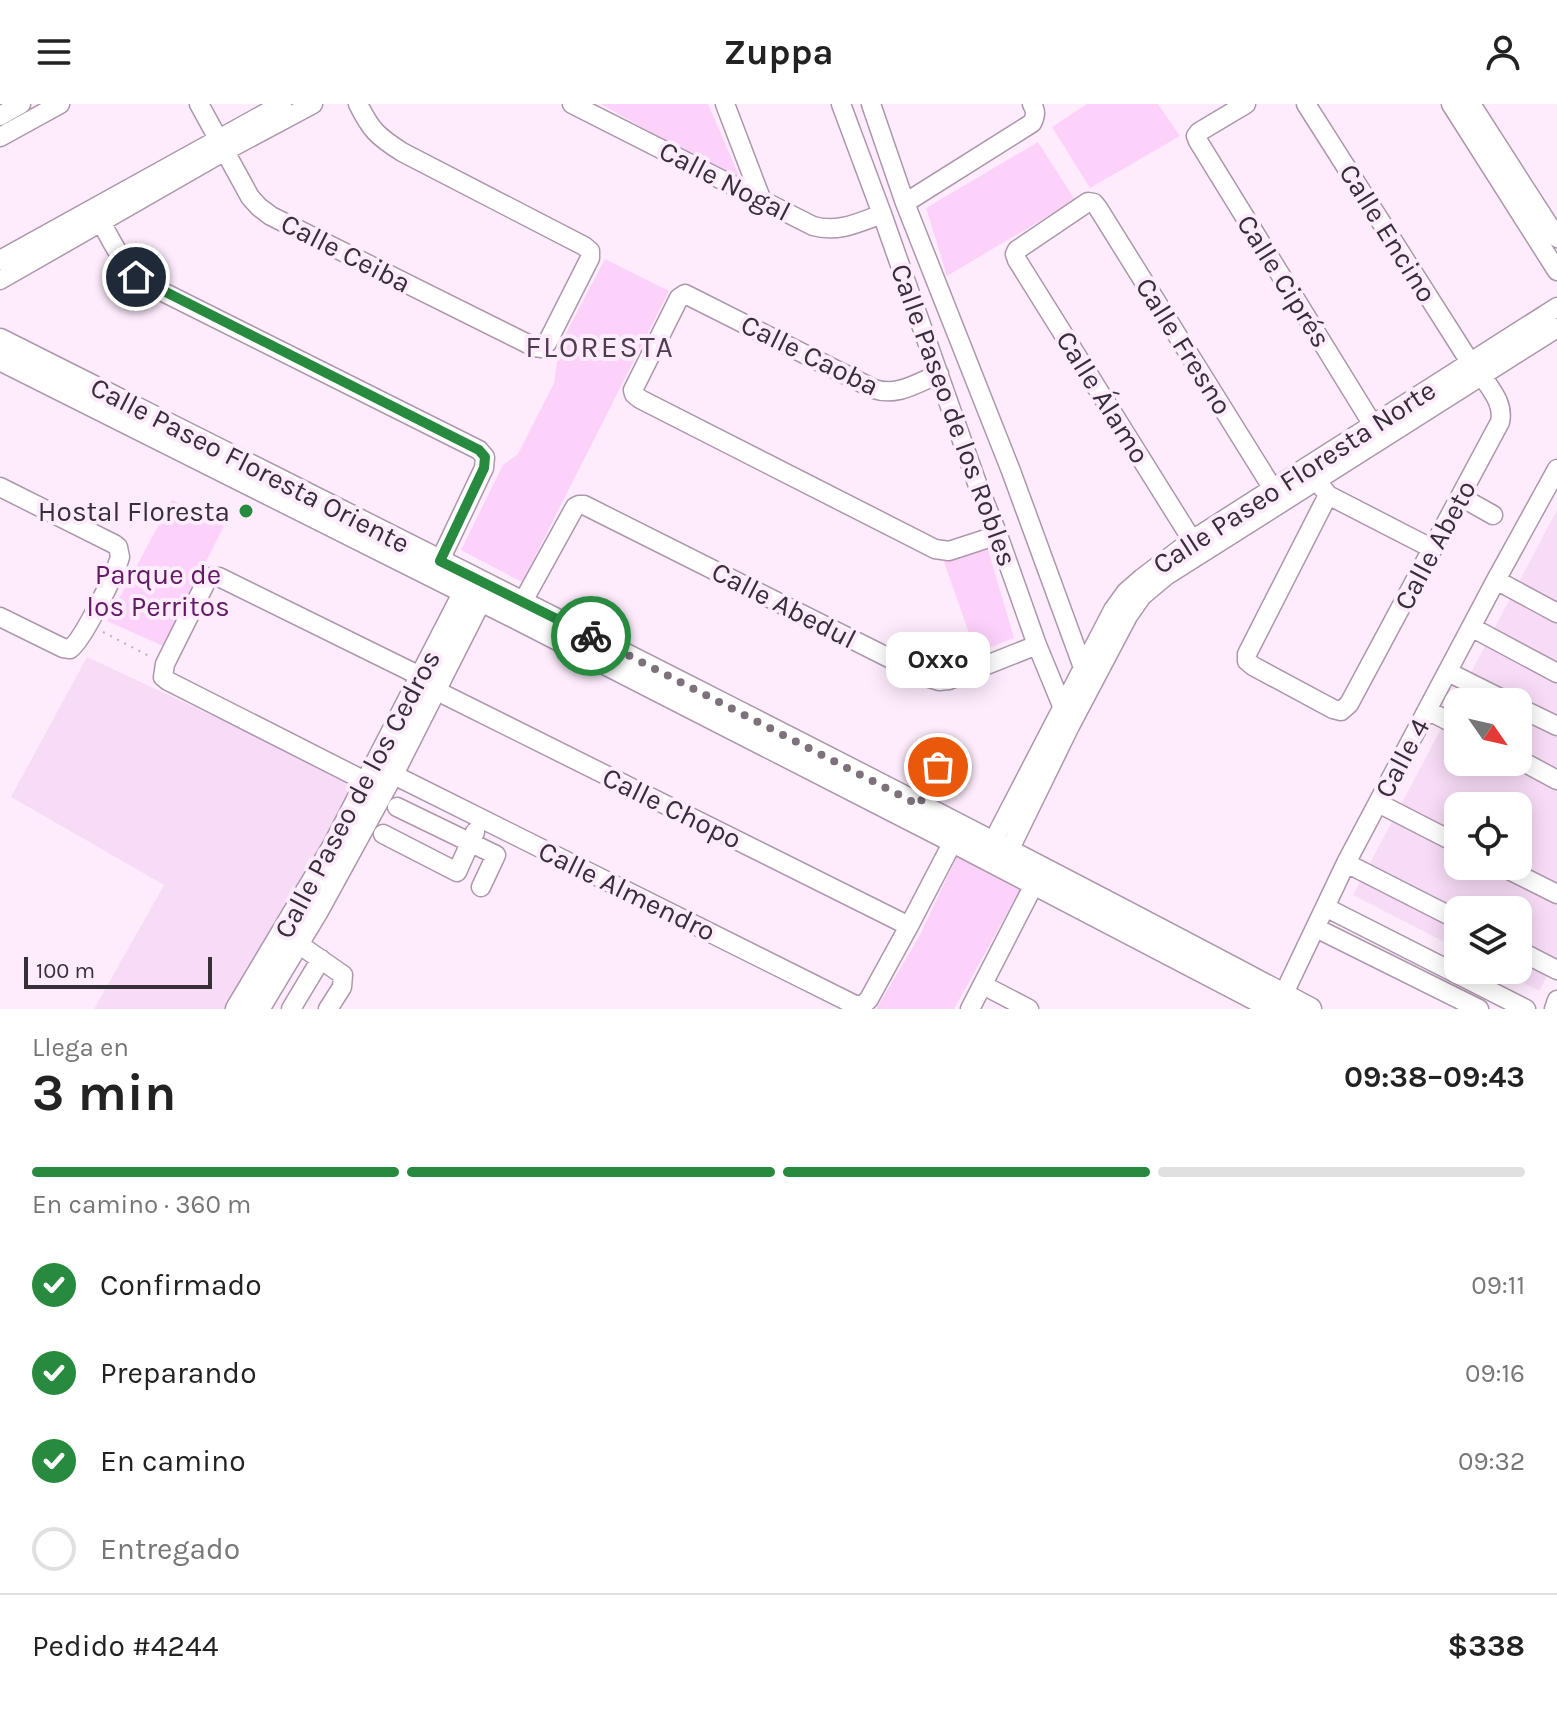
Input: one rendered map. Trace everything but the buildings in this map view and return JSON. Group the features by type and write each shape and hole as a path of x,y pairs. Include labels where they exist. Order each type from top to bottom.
{"main road":[{"name":"Calle Paseo Floresta Oriente","path":"0,340 186,443"},
{"name":"Calle Paseo Floresta Oriente","path":"0,359 186,443 519,609 1038,876 1278,1004 1310,1009"},
{"name":"Calle Paseo de los Cedros","path":"237,1009 333,848 367,782 407,724 476,588"},
{"name":"Calle Paseo Floresta Oriente","path":"683,693 919,805 957,834"},
{"name":"Calle Paseo de los Cedros","path":"258,1009 392,774 407,724"}],"street":[{"path":"0,137 15,111 60,104"},
{"name":"Calle Ceiba","path":"199,104 250,197 271,216 534,347 542,348 590,258 590,251 378,137 358,104"},
{"path":"0,280 101,222 282,104"},
{"path":"0,260 222,145 313,104"},
{"name":"Calle Nogal","path":"572,104 813,226 845,228 882,214"},
{"path":"725,104 762,201"},
{"name":"Calle Paseo de los Robles","path":"841,104 939,374 994,477 1090,686"},
{"name":"Calle Ciprés","path":"1246,104 1196,136 1373,425"},
{"name":"Calle Encino","path":"1306,104 1476,369"},
{"path":"1451,104 1557,271"},
{"path":"1471,104 1557,238"},
{"path":"850,130 873,110"},
{"name":"Calle Paseo de los Robles","path":"873,110 994,477 998,535 1070,726"},
{"path":"905,203 1032,123 1034,110"},
{"name":"Calle Fresno","path":"1015,254 1088,202 1094,203 1273,489"},
{"path":"101,222 127,267 147,284 479,450 485,457 484,468 436,568"},
{"name":"Calle Álamo","path":"1015,254 1192,540"},
{"name":"Calle Caoba","path":"939,374 893,393 884,393 683,294 633,390 640,399 942,551 998,535"},
{"name":"Calle Paseo Floresta Norte","path":"996,855 1142,596 1312,473 1476,369 1557,307"},
{"name":"Calle Paseo Floresta Norte","path":"996,855 1063,706 1113,610 1126,592 1192,540 1273,489 1312,473 1373,425 1557,328"},
{"name":"Calle Abeto","path":"1328,495 1247,654 1247,661 1341,711 1349,704 1500,422 1500,404 1476,369"},
{"name":"Calle 4","path":"1278,1004 1346,863 1557,469"},
{"path":"1312,473 1328,495 1433,549"},
{"path":"0,487 114,544 120,552 119,562 88,624 70,649 0,617"},
{"path":"1461,497 1493,515"},
{"name":"Calle Abedul","path":"519,609 575,507 584,505 939,681 949,680 1037,645"},
{"name":"Calle Chopo","path":"164,671 206,582 212,577 219,577 909,926"},
{"path":"1496,580 1557,613"},
{"path":"1471,627 1557,673"},
{"path":"164,671 168,681 367,782"},
{"path":"1448,672 1480,688"},
{"path":"1427,710 1444,719"},
{"path":"1532,714 1557,726"},
{"path":"919,805 948,748"},
{"path":"1532,767 1557,780"},
{"name":"Calle Almendro","path":"392,774 855,1005 863,1005 869,999 909,926"},
{"path":"1378,803 1444,837"},
{"path":"397,807 496,855 481,887"},
{"path":"383,834 457,872 482,819"},
{"path":"909,926 957,834"},
{"path":"1346,863 1444,913"},
{"path":"970,1009 1038,876"},
{"path":"1529,880 1557,894"},
{"path":"1325,907 1526,1009"},
{"path":"1316,928 1479,1009"},
{"path":"297,943 343,975 342,987 328,1009"},
{"path":"1532,957 1557,970"},
{"path":"291,1009 321,959"},
{"path":"983,985 1029,1009"},
{"path":"1554,1009 1557,1000"}],"path":[{"path":"88,624 164,671"}],"shaded area":[{"path":"1557,510 1557,958 1539,991 1526,984 1532,984 1532,896 1444,896 1444,942 1353,895 1444,723 1444,776 1532,776 1532,688 1463,688"},
{"path":"87,657 358,788 228,1009 94,1009 164,885 11,797"}],"green space":[{"path":"601,104 708,104 743,185"},
{"path":"1087,104 1158,104 1180,136 1090,188 1052,127"},
{"path":"1038,142 1075,200 947,276 926,208"},
{"path":"605,259 669,291 522,582 461,550 503,465 518,454 554,383 559,347"},
{"name":"Parque de los Perritos","path":"172,500 224,526 163,646 107,621"},
{"path":"987,546 1014,638 976,653 943,559"},
{"path":"958,854 1021,888 954,1009 876,1009 919,937"}],"way so far":[{"path":"591,636 919,805 938,767"}],"place":[{"name":"Hostal Floresta","path":"246,511"},
{"name":"Oxxo","path":"938,767"}],"district":[{"name":"FLORESTA","path":"600,347"}],"route":[{"path":"136,277 479,450 485,457 484,468 440,561 591,636"}]}
